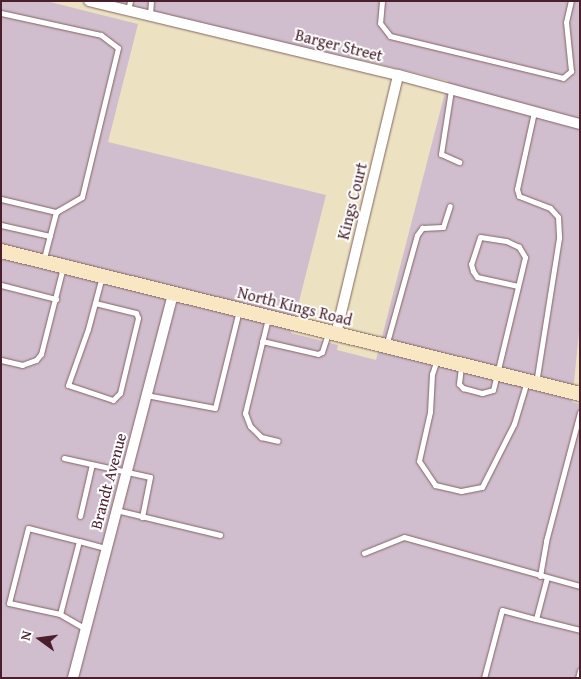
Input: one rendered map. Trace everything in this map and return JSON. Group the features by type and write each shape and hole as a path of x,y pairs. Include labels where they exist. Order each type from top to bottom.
{"street":[{"name":"Barger Street","path":"92,2 129,6 150,15 398,75 580,124"},
{"name":"Kings Court","path":"332,333 398,75"},
{"name":"North Kings Road","path":"1,251 580,394"},
{"name":"Brandt Avenue","path":"73,678 84,628 173,293"}],"lane":[{"path":"150,15 151,1"},
{"path":"382,1 380,23 390,36 563,78 571,71 566,22 571,1"},
{"path":"1,13 101,35 118,48 82,196 56,212 43,262"},
{"path":"451,89 441,154 459,162"},
{"path":"437,359 432,374 430,412 419,461 435,485 461,491 482,487 514,424 531,382 559,238 558,217 550,208 519,196 516,189 534,112"},
{"path":"1,199 56,212"},
{"path":"386,346 417,235 422,228 443,227 450,206"},
{"path":"1,224 50,236"},
{"path":"461,365 459,384 482,393 493,390 518,286 524,252 506,241 480,238 471,264 473,271 477,276 518,286"},
{"path":"1,360 22,365 36,360 44,346 64,266"},
{"path":"95,303 136,313 138,318 120,393 113,400 68,385 102,276"},
{"path":"1,285 56,299"},
{"path":"146,394 215,408 239,310"},
{"path":"268,317 245,413 250,426 261,437 278,441"},
{"path":"262,341 318,354 322,352 332,333"},
{"path":"540,576 546,541 580,412"},
{"path":"64,458 150,477 142,517"},
{"path":"80,516 92,464"},
{"path":"116,510 220,535"},
{"path":"84,628 60,614 10,603 28,528 106,548"},
{"path":"364,553 404,537 580,586"},
{"path":"60,614 79,541"},
{"path":"536,619 547,577"},
{"path":"484,678 502,610 580,630"},
{"path":"578,678 580,670"}],"shaded area":[{"path":"1,1 46,1 138,24 108,142 326,195 291,333 338,345 337,350 376,360 448,81 361,60 359,66 102,1 580,1 580,322 572,402 580,404 580,678 1,678"}]}
